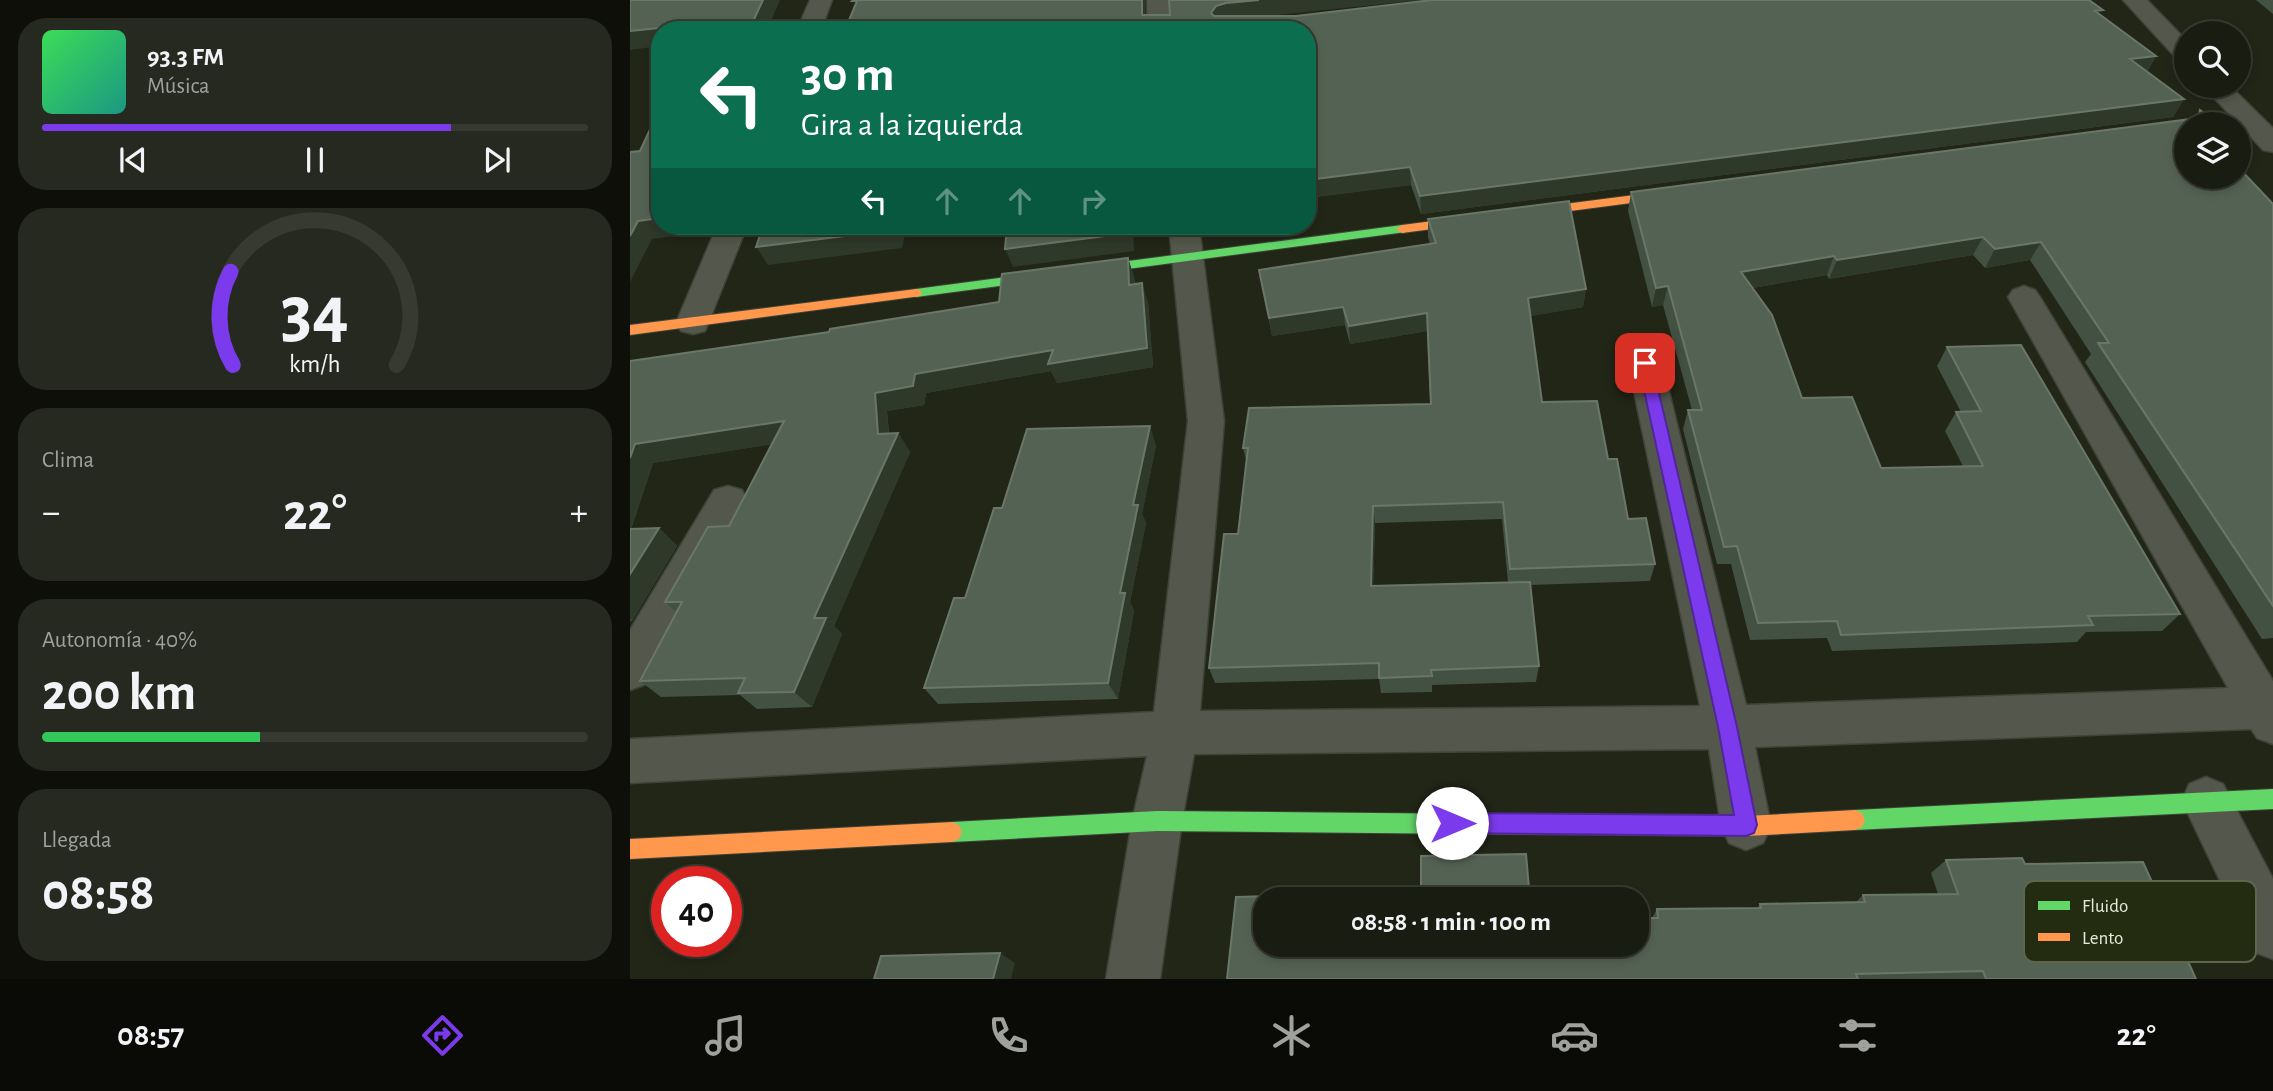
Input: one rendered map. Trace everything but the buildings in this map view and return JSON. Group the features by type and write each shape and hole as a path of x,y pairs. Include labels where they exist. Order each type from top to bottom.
{"street":[{"path":"813,21 821,0"},
{"path":"1157,0 1159,21"},
{"path":"2134,0 2174,42"},
{"path":"2228,98 2241,112"},
{"path":"2251,122 2273,144"},
{"path":"1316,229 1701,190"},
{"path":"693,323 728,235"},
{"path":"630,330 693,323 1186,242 1255,235"},
{"path":"1133,979 1157,821 1175,733 1206,421 1186,242"},
{"path":"630,761 1175,733 1728,727 2270,713 2024,298"},
{"path":"1645,363 1728,727 1746,825"},
{"path":"630,670 728,501"},
{"path":"630,849 1157,821 1746,825 2273,799"},
{"path":"2206,801 2247,881"},
{"path":"2256,900 2273,933"}],"traffic: fast":[{"path":"916,293 1402,229"},
{"path":"1855,820 2273,799"},
{"path":"952,832 1157,821 1478,824"}],"traffic: slow":[{"path":"1402,229 1681,193"},
{"path":"630,330 916,293"},
{"path":"1478,824 1746,826 1855,820"},
{"path":"630,849 952,832"}],"route":[{"path":"1452,823 1746,825 1728,727 1645,363"}]}
